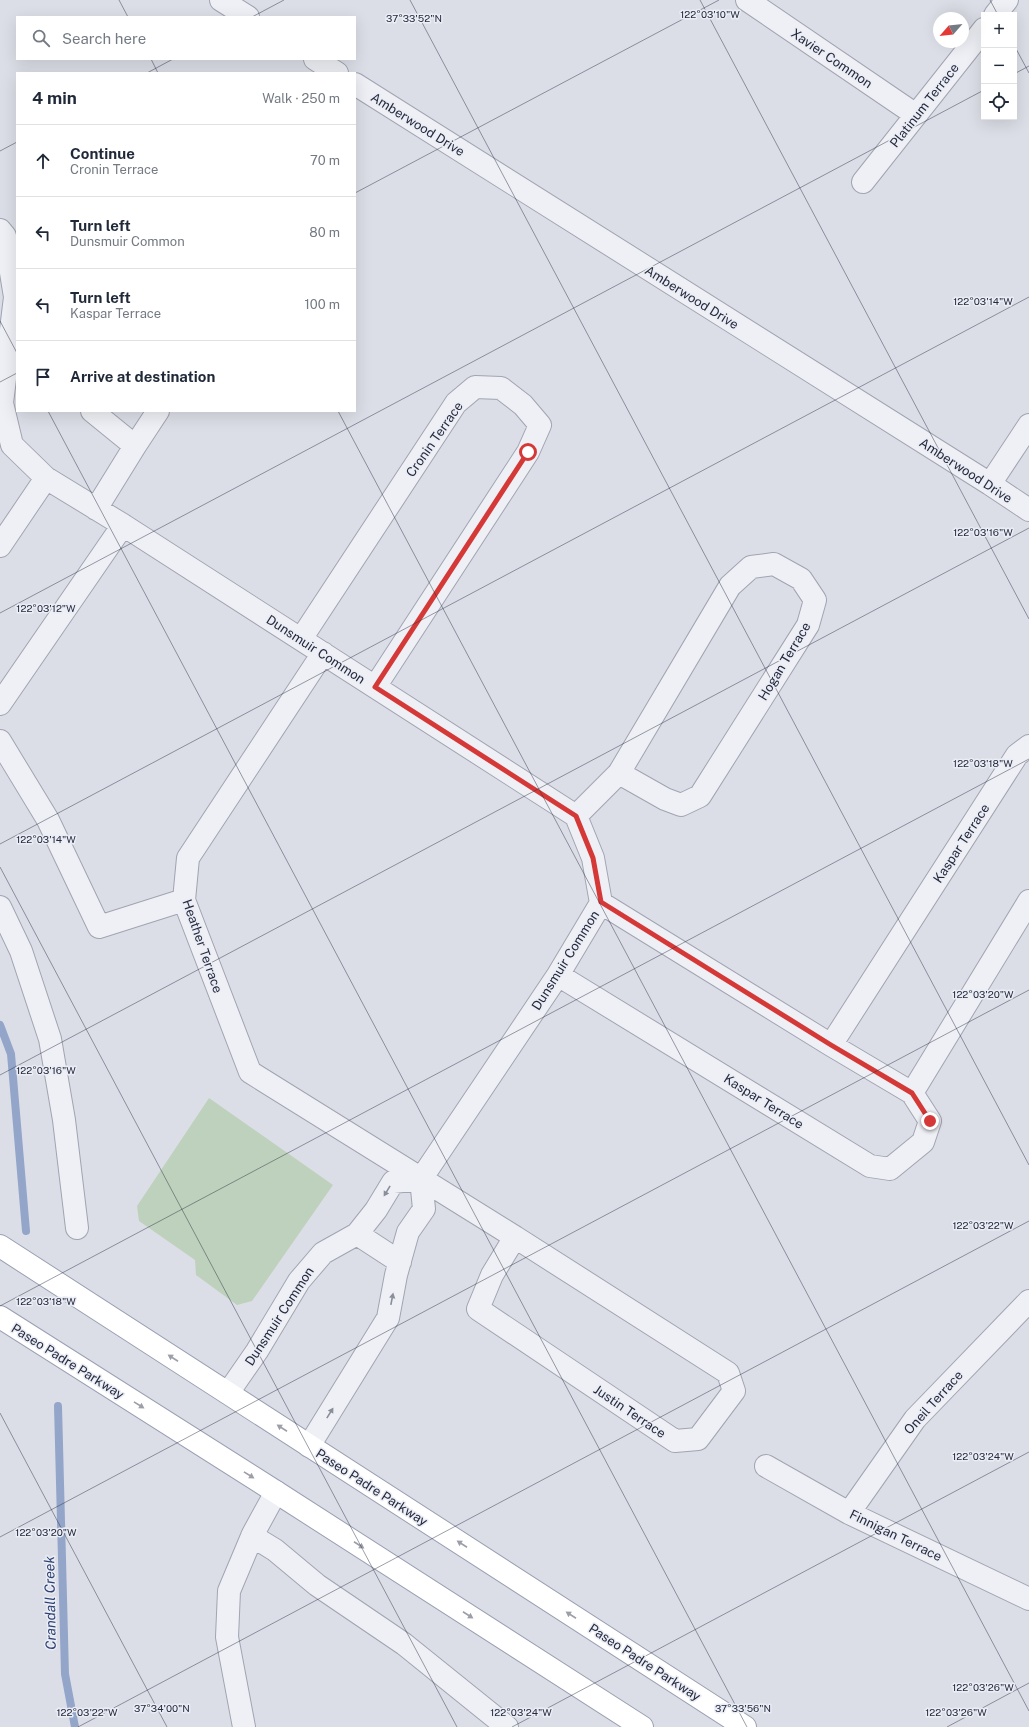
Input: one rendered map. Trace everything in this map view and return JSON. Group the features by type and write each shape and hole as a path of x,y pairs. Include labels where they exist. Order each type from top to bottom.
{"main road":[{"name":"Paseo Padre Parkway","path":"0,1246 745,1727"},
{"name":"Paseo Padre Parkway","path":"0,1317 642,1727"}],"street":[{"path":"221,0 246,16"},
{"name":"Xavier Common","path":"747,0 916,115"},
{"path":"997,12 1007,0"},
{"name":"Platinum Terrace","path":"863,182 981,33"},
{"path":"317,60 335,72"},
{"name":"Amberwood Drive","path":"356,85 1029,510"},
{"name":"Dunsmuir Common","path":"0,230 6,236 15,297 2,403 12,445 46,478 123,525 576,816 593,858 601,902 558,975 421,1179 393,1182 376,1210 357,1234 323,1253 299,1282 257,1351 228,1393"},
{"name":"Cronin Terrace","path":"301,639 456,402 475,387 501,388 523,405 540,424 528,452 375,687"},
{"path":"93,412 135,446"},
{"path":"96,509 157,412"},
{"path":"990,484 1029,425"},
{"path":"0,546 46,478"},
{"path":"0,704 123,525"},
{"name":"Hogan Terrace","path":"576,816 619,773 730,586 751,567 774,564 801,579 814,600 808,625 700,796 681,805 665,799 619,773"},
{"name":"Heather Terrace","path":"323,653 188,858 184,900 250,1072 421,1179"},
{"path":"0,741 48,820 99,927 184,900"},
{"name":"Kaspar Terrace","path":"831,1045 1017,755 1029,746"},
{"path":"912,1093 1029,901"},
{"name":"Kaspar Terrace","path":"558,975 870,1166 890,1169 923,1142 930,1121 912,1093 831,1045 601,902"},
{"path":"0,907 21,951 50,1039 64,1120 77,1228"},
{"path":"309,1446 388,1318 408,1232 424,1208 421,1179"},
{"name":"Justin Terrace","path":"421,1179 515,1237 728,1373 734,1390 698,1439 675,1441 478,1310 492,1275 515,1237"},
{"path":"357,1234 400,1262"},
{"name":"Oneil Terrace","path":"849,1513 915,1419 1029,1301"},
{"name":"Finnigan Terrace","path":"766,1466 849,1513 1029,1599"},
{"path":"244,1727 226,1637 229,1591 252,1536 276,1492"},
{"path":"252,1536 275,1550 317,1585 404,1644 507,1727"}],"green space":[{"path":"209,1098 333,1185 252,1301 237,1305 196,1275 195,1260 139,1221 137,1206"}],"waterway":[{"name":"Crandall Creek","path":"0,1025 11,1054 26,1231"},
{"name":"Crandall Creek","path":"58,1406 65,1674 75,1727"}],"route":[{"path":"528,452 375,687 576,816 593,858 601,902 831,1045 912,1093 930,1121"}]}
